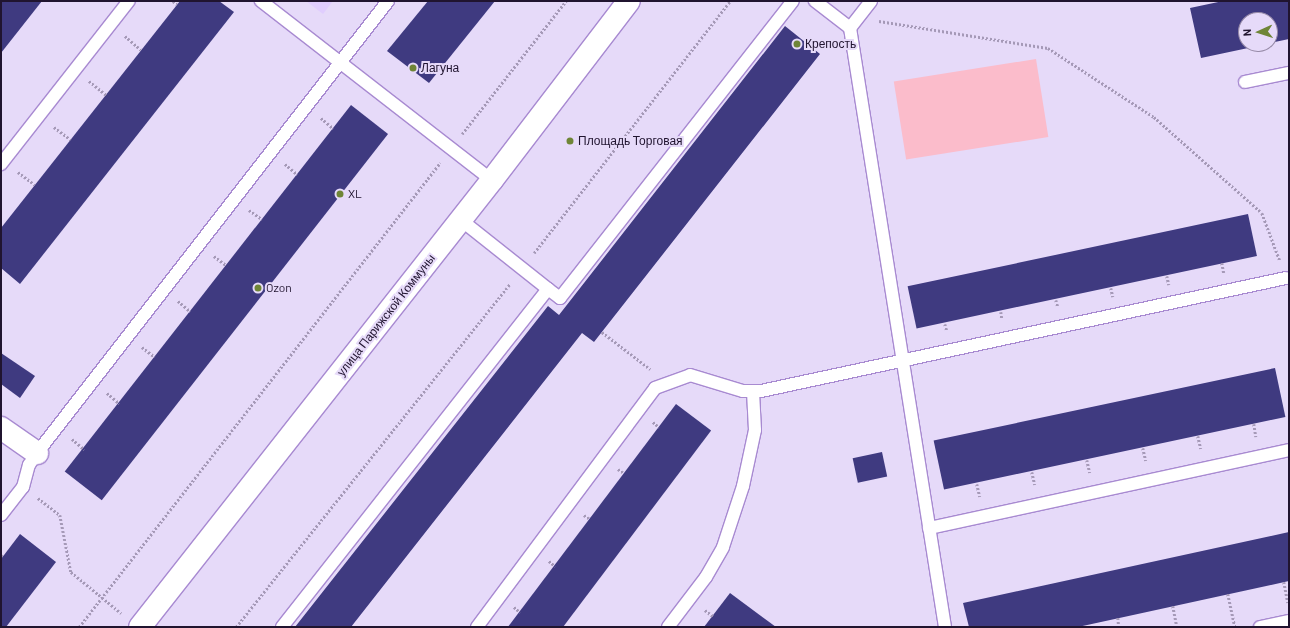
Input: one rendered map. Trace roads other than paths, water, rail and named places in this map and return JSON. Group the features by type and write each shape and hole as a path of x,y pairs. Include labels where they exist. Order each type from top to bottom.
{"main road":[{"name":"улица Парижской Коммуны","path":"132,622 461,220 628,1"},
{"path":"1,428 37,453"}],"lane":[{"path":"1,164 129,1"},
{"path":"260,1 492,180"},
{"path":"1,515 23,487 29,465 37,453 388,1"},
{"path":"461,220 560,298 793,1"},
{"path":"815,1 850,28 945,627"},
{"path":"850,28 871,1"},
{"path":"1245,82 1289,73"},
{"path":"477,627 655,388 690,375 743,391 753,391 903,361 1286,278"},
{"path":"282,627 548,289"},
{"path":"668,627 706,577 723,547 743,486 755,430 753,391"},
{"path":"930,528 1289,450"},
{"path":"1260,627 1289,621"}],"place":[{"name":"Крепость","path":"797,44"},
{"name":"Лагуна","path":"413,68"},
{"name":"Площадь Торговая","path":"570,141"},
{"name":"XL","path":"340,194"},
{"name":"Ozon","path":"258,288"}]}
